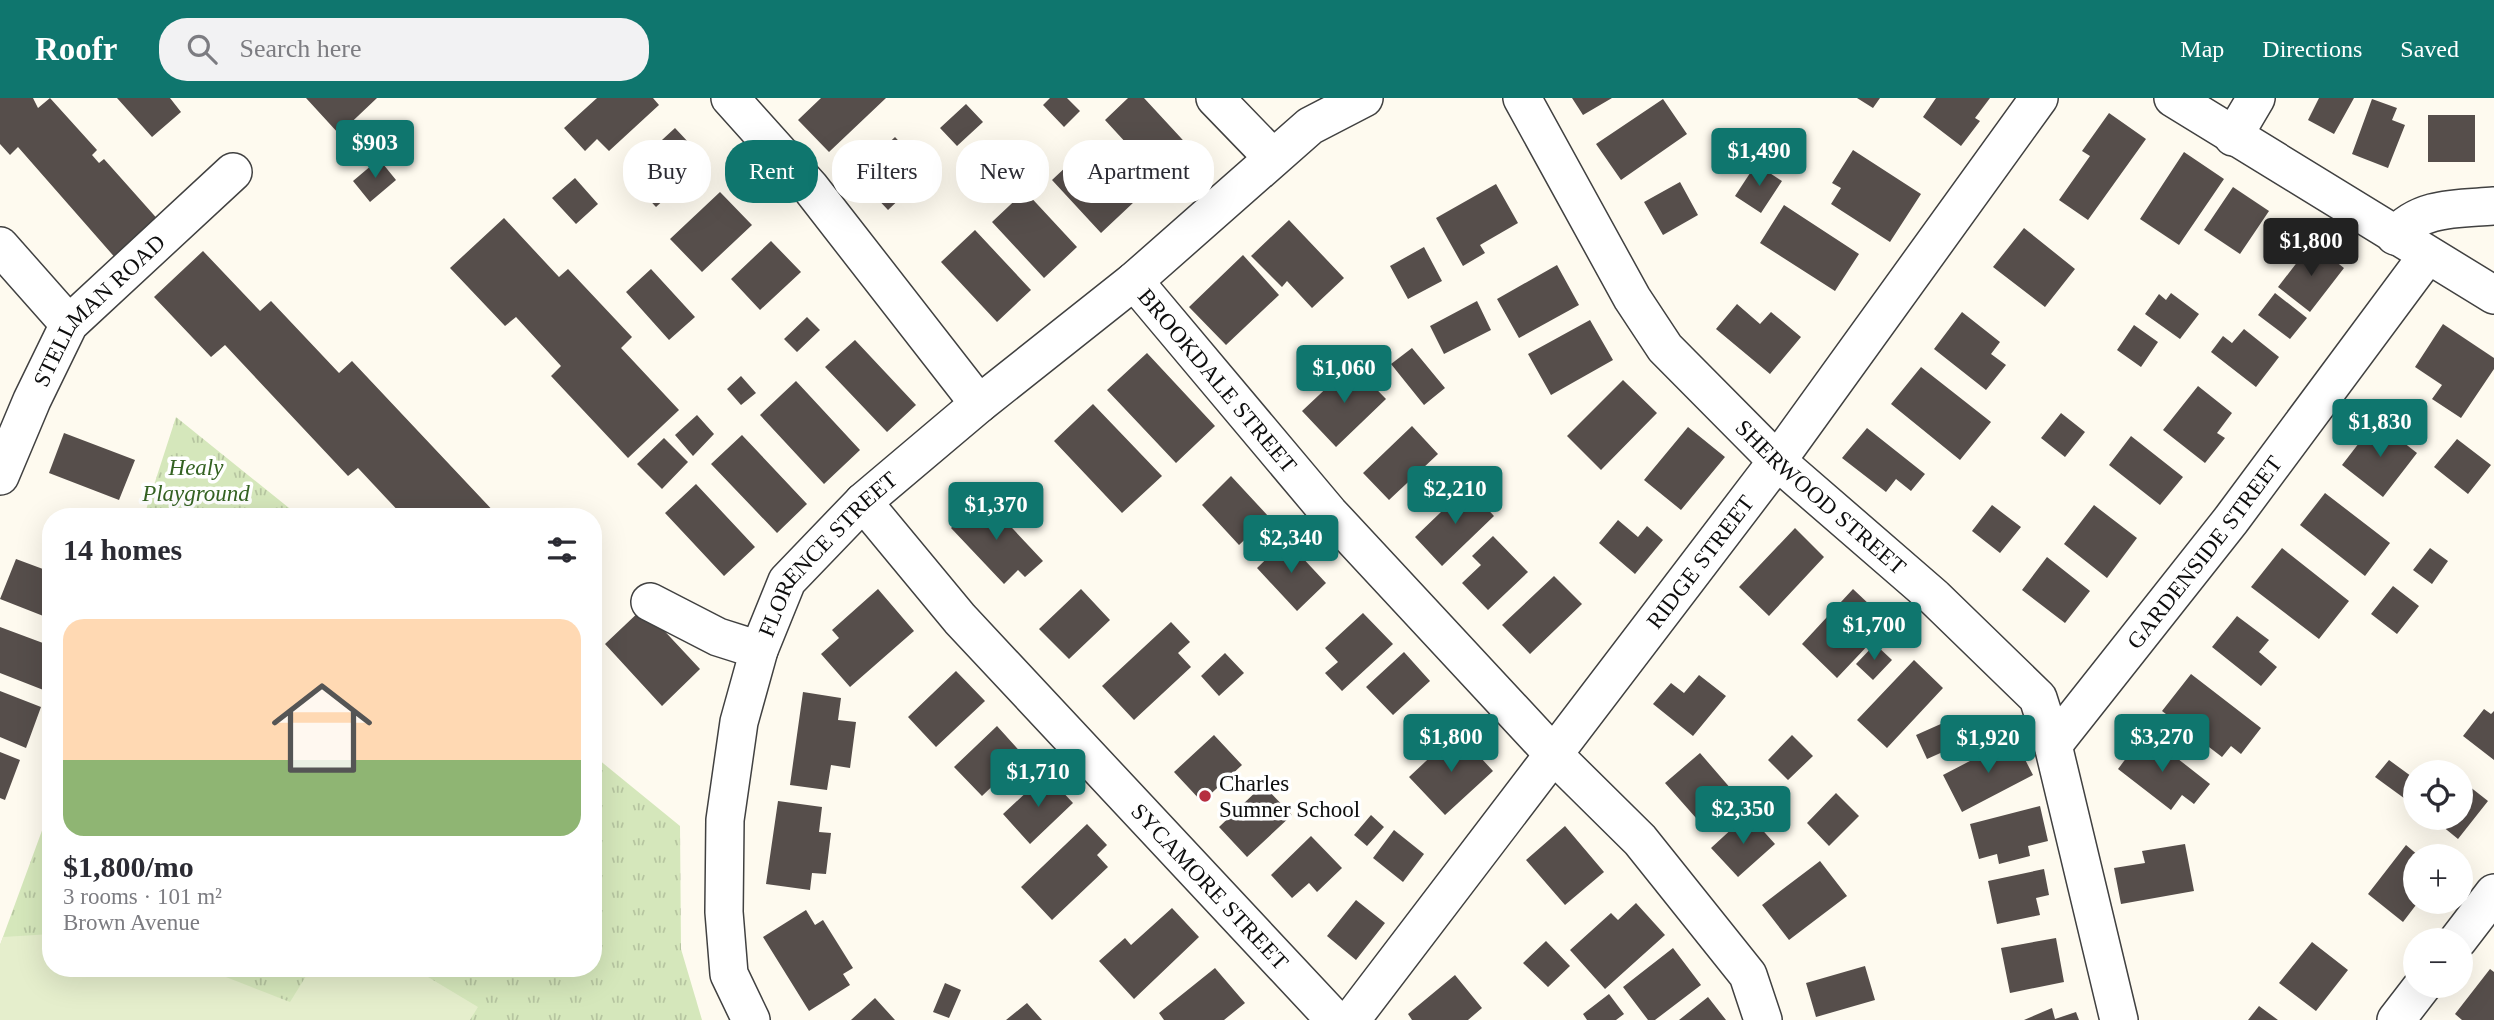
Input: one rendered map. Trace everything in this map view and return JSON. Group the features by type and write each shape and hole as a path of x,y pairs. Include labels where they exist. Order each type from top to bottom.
{"street":[{"path":"730,98 810,187 979,404"},
{"path":"1215,98 1273,158"},
{"name":"FLORENCE STREET","path":"751,1020 729,974 723,912 724,821 740,722 759,650 787,581 863,502 979,404 1133,281 1310,126 1364,98"},
{"name":"SHERWOOD STREET","path":"1522,98 1648,325 1665,348 1777,461 1934,597 2038,698 2053,745 2119,1020"},
{"name":"RIDGE STREET","path":"1351,1020 1555,756 1777,461 2039,98"},
{"path":"2173,98 2494,295"},
{"path":"2233,137 2256,98"},
{"name":"STELLMAN ROAD","path":"0,476 32,400 69,324 233,172"},
{"path":"2395,236 2405,223 2421,215 2494,206"},
{"path":"0,246 69,324"},
{"name":"GARDENSIDE STREET","path":"2053,745 2231,520 2427,256"},
{"name":"BROOKDALE STREET","path":"1133,281 1329,513 1555,756 1640,840 1748,975 1763,1020"},
{"name":"SYCAMORE STREET","path":"863,502 960,619 1335,1020"},
{"path":"650,603 718,637 759,650"},
{"path":"2467,928 2494,893"},
{"path":"2396,1020 2413,998"}],"green space":[{"name":"Healy Playground","path":"176,417 289,508 147,508"},
{"path":"602,762 680,826 681,949 702,1020 0,1020 0,945 42,831 42,977 602,977"},
{"path":"42,935 42,977 226,977 290,1002 305,977 428,977 478,1007 470,1020 0,1020 0,945 3,937"}],"building":[{"path":"0,98 33,98 38,108 50,98 97,150 92,155 99,163 104,159 161,223 118,261 18,147 10,155 0,144"},
{"path":"117,98 170,98 181,112 152,137"},
{"path":"306,98 377,98 339,134"},
{"path":"597,98 653,98 659,105 609,151 597,139 585,151 564,128"},
{"path":"821,98 886,98 842,140 832,140 832,149 829,152 798,120"},
{"path":"1050,98 1067,98 1080,111 1064,127 1043,105"},
{"path":"1128,98 1144,98 1183,140 1123,140 1105,120"},
{"path":"1572,98 1612,98 1583,115"},
{"path":"1857,98 1880,98 1873,108"},
{"path":"1936,98 1990,98 1975,118 1980,121 1961,146 1923,117"},
{"path":"2319,98 2354,98 2334,134 2308,120"},
{"path":"1663,99 1687,134 1621,180 1596,144"},
{"path":"2372,99 2397,108 2392,120 2405,125 2388,168 2352,154"},
{"path":"966,104 983,122 964,140 956,140 956,145 940,128"},
{"path":"2109,113 2146,139 2088,220 2059,200 2090,156 2082,151"},
{"path":"2428,115 2475,115 2475,162 2428,162"},
{"path":"675,128 686,140 662,140"},
{"path":"1853,150 1921,194 1890,242 1831,204 1841,188 1832,183"},
{"path":"2184,152 2224,179 2179,245 2140,219"},
{"path":"379,159 396,180 370,202 353,181"},
{"path":"1756,164 1782,181 1761,213 1735,196"},
{"path":"1063,170 1063,192 1052,180"},
{"path":"575,178 598,204 576,224 552,198"},
{"path":"1680,182 1698,215 1663,235 1644,202"},
{"path":"1496,184 1518,223 1480,245 1485,253 1463,266 1436,218"},
{"path":"2233,187 2269,211 2240,254 2204,230"},
{"path":"720,192 725,197 725,203 731,203 752,225 702,272 670,239"},
{"path":"881,203 895,203 888,210"},
{"path":"1012,203 1036,203 1077,247 1044,278 992,222"},
{"path":"1073,203 1133,203 1101,233"},
{"path":"1784,205 1859,254 1835,291 1760,243"},
{"path":"504,218 559,277 568,269 632,337 621,348 679,410 628,458 551,376 561,366 516,317 505,326 450,268"},
{"path":"1289,220 1344,278 1312,308 1287,281 1282,287 1251,256"},
{"path":"2024,228 2075,269 2045,307 1993,267"},
{"path":"975,230 1031,290 997,322 941,262"},
{"path":"771,241 801,272 760,310 731,279"},
{"path":"2312,243 2344,268 2310,312 2278,287"},
{"path":"1424,247 1442,281 1408,299 1390,266"},
{"path":"203,251 260,311 271,301 339,373 352,361 490,508 396,508 358,468 348,476 225,345 211,357 154,297"},
{"path":"1243,255 1279,295 1226,345 1189,307"},
{"path":"1557,265 1579,305 1519,338 1497,299"},
{"path":"651,269 695,317 669,340 626,292"},
{"path":"2171,293 2199,314 2180,339 2145,314 2159,294 2166,300"},
{"path":"2275,293 2307,318 2290,339 2258,315"},
{"path":"1477,301 1491,330 1444,354 1430,326"},
{"path":"1737,304 1760,324 1771,312 1801,337 1770,374 1716,329"},
{"path":"1962,312 2000,342 1991,354 2006,365 1986,390 1934,349"},
{"path":"807,317 820,330 797,352 784,339"},
{"path":"1590,320 1613,360 1551,395 1528,354"},
{"path":"2443,324 2494,358 2494,369 2461,418 2432,399 2442,385 2415,367"},
{"path":"2134,325 2158,342 2141,367 2117,350"},
{"path":"2244,329 2279,357 2256,387 2211,352 2223,336 2232,343"},
{"path":"855,340 916,405 887,432 825,367"},
{"path":"1412,348 1445,388 1424,405 1391,364"},
{"path":"1147,353 1215,426 1176,463 1107,390"},
{"path":"1352,364 1386,399 1336,447 1302,411"},
{"path":"1921,367 1991,422 1960,460 1891,404"},
{"path":"741,376 756,393 741,405 727,389"},
{"path":"1623,380 1657,413 1601,470 1567,436"},
{"path":"796,381 860,450 824,484 760,415"},
{"path":"2198,386 2232,413 2217,433 2225,438 2205,463 2163,430"},
{"path":"1093,404 1162,476 1122,513 1054,441"},
{"path":"2061,413 2085,432 2065,457 2041,438"},
{"path":"697,415 714,434 693,456 675,435"},
{"path":"2376,421 2417,453 2383,497 2342,465"},
{"path":"1412,426 1438,454 1389,500 1363,473"},
{"path":"1688,427 1725,457 1681,510 1644,480"},
{"path":"1867,428 1925,474 1911,491 1896,479 1886,492 1842,458"},
{"path":"64,433 135,460 119,500 49,473"},
{"path":"742,435 807,504 777,533 711,464"},
{"path":"2131,436 2183,477 2160,505 2109,465"},
{"path":"664,438 688,462 662,489 637,464"},
{"path":"2457,439 2491,465 2468,494 2434,467"},
{"path":"1231,476 1269,517 1239,545 1202,505"},
{"path":"696,484 755,547 724,576 665,513"},
{"path":"1467,487 1494,516 1442,566 1415,537"},
{"path":"2325,493 2390,543 2365,576 2300,525"},
{"path":"983,497 1043,561 1025,577 1018,570 1004,584 951,528"},
{"path":"1992,505 2021,527 2000,553 1972,531"},
{"path":"2094,505 2137,538 2107,578 2064,544"},
{"path":"1618,520 1638,537 1647,526 1663,540 1635,574 1599,543"},
{"path":"1795,528 1824,557 1769,616 1739,587"},
{"path":"1493,536 1528,572 1488,610 1462,583 1481,565 1472,556"},
{"path":"1286,540 1326,583 1297,611 1257,568"},
{"path":"2282,548 2349,601 2319,639 2251,587"},
{"path":"2430,548 2448,561 2432,584 2413,570"},
{"path":"2047,557 2090,591 2065,623 2022,590"},
{"path":"16,559 42,569 42,615 0,599"},
{"path":"1554,576 1582,604 1530,654 1502,625"},
{"path":"2393,586 2419,606 2397,634 2371,614"},
{"path":"878,589 914,631 850,687 821,654 839,638 832,630"},
{"path":"1081,589 1110,620 1069,659 1039,629"},
{"path":"1853,589 1889,623 1837,678 1802,644"},
{"path":"643,608 700,669 662,706 605,644"},
{"path":"1363,613 1393,644 1342,691 1325,673 1338,662 1325,648"},
{"path":"2237,616 2269,640 2259,652 2277,667 2261,686 2212,647"},
{"path":"1171,622 1190,642 1178,653 1191,667 1134,720 1102,686"},
{"path":"0,627 42,643 42,689 0,673"},
{"path":"1875,644 1892,660 1873,680 1856,664"},
{"path":"1404,652 1430,681 1393,715 1366,687"},
{"path":"1225,653 1244,673 1219,696 1201,676"},
{"path":"1914,660 1943,688 1887,748 1857,720"},
{"path":"956,671 985,701 936,747 908,717"},
{"path":"2191,674 2261,728 2241,754 2231,746 2222,757 2162,711"},
{"path":"1699,675 1726,696 1693,736 1653,704 1671,683 1684,693"},
{"path":"0,691 41,707 26,748 0,737"},
{"path":"803,692 841,698 838,720 856,722 850,768 831,765 827,790 790,785"},
{"path":"2484,709 2491,714 2494,711 2494,760 2463,736"},
{"path":"1943,723 1954,747 1927,759 1916,735"},
{"path":"997,726 1024,756 982,796 954,767"},
{"path":"1457,732 1493,771 1445,815 1409,777"},
{"path":"2145,733 2210,784 2194,804 2182,795 2171,810 2118,769"},
{"path":"1214,735 1242,765 1202,802 1174,772"},
{"path":"1792,735 1813,756 1788,780 1768,760"},
{"path":"2014,738 2033,775 1962,812 1943,775"},
{"path":"0,752 20,760 5,800 0,798"},
{"path":"1700,753 1738,797 1704,827 1665,783"},
{"path":"2389,760 2403,770 2403,797 2375,777"},
{"path":"1046,774 1073,803 1030,844 1003,814"},
{"path":"1263,785 1292,815 1247,857 1219,827"},
{"path":"2473,789 2488,801 2473,820"},
{"path":"1836,793 1859,816 1829,846 1807,823"},
{"path":"778,801 822,807 819,832 831,833 826,874 812,873 810,890 766,884"},
{"path":"2040,806 2048,841 2028,846 2030,856 1999,864 1997,854 1979,859 1970,824"},
{"path":"1748,814 1775,844 1738,877 1711,848"},
{"path":"1371,815 1384,827 1367,846 1354,835"},
{"path":"1087,824 1107,845 1097,855 1108,867 1052,920 1021,887"},
{"path":"1565,826 1604,872 1565,905 1526,860"},
{"path":"1394,830 1424,854 1403,882 1373,858"},
{"path":"2447,830 2465,830 2458,839"},
{"path":"1311,836 1342,868 1317,892 1309,883 1292,898 1271,875"},
{"path":"2185,844 2194,891 2121,904 2114,868 2145,863 2142,851"},
{"path":"2403,849 2403,914 2409,914 2403,922 2368,894"},
{"path":"1820,861 1847,896 1789,940 1762,905"},
{"path":"2044,869 2049,895 2036,898 2040,915 1997,924 1988,881"},
{"path":"1356,900 1385,923 1356,960 1327,936"},
{"path":"1636,903 1665,935 1605,989 1570,950 1611,913 1618,920"},
{"path":"1172,908 1199,937 1134,999 1099,961 1125,938 1131,945"},
{"path":"806,910 815,925 823,920 853,968 843,974 850,985 809,1011 763,937"},
{"path":"2056,938 2064,982 2010,993 2001,948"},
{"path":"1546,941 1570,966 1548,987 1523,963"},
{"path":"2312,942 2348,970 2316,1011 2279,983"},
{"path":"1673,948 1701,985 1655,1020 1648,1020 1623,987"},
{"path":"1865,966 1875,1000 1816,1017 1806,983"},
{"path":"1215,968 1245,1003 1224,1020 1164,1020 1159,1013"},
{"path":"2490,969 2494,972 2494,1020 2462,1020 2455,1014 2467,998 2473,998 2473,991"},
{"path":"1455,975 1482,1008 1468,1020 1412,1020 1408,1014"},
{"path":"945,983 961,990 949,1018 933,1012"},
{"path":"1609,994 1624,1014 1616,1020 1587,1020 1583,1014"},
{"path":"1708,997 1726,1020 1679,1020"},
{"path":"875,998 895,1020 851,1020"},
{"path":"1027,1003 1042,1020 1006,1020"},
{"path":"2259,1006 2278,1020 2248,1020"},
{"path":"2052,1008 2055,1019 2076,1012 2079,1020 2024,1020"}],"place":[{"name":"Charles Sumner School","path":"1205,796"}]}
